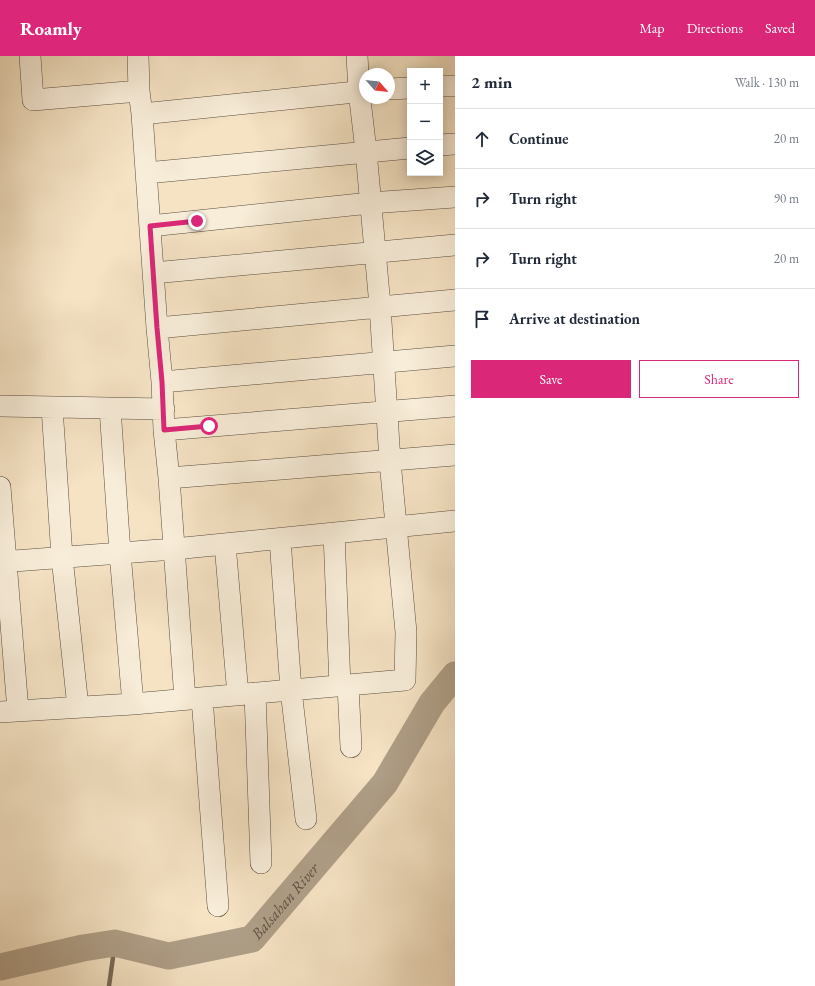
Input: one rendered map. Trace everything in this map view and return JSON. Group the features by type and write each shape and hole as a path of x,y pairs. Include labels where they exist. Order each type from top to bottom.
{"street":[{"path":"30,56 33,100 139,91"},
{"path":"138,56 139,91 142,114 164,409 164,430 174,549 194,699 218,906"},
{"path":"357,56 359,70"},
{"path":"443,86 455,86"},
{"path":"395,89 407,88"},
{"path":"142,114 359,91"},
{"path":"0,488 9,711 133,704 405,680 406,632 390,461 380,306 374,251 363,104"},
{"path":"443,145 455,144"},
{"path":"146,173 407,148"},
{"path":"150,226 370,203 455,197"},
{"path":"153,273 455,244"},
{"path":"157,328 455,300"},
{"path":"162,382 455,356"},
{"path":"0,406 164,409"},
{"path":"164,430 455,406"},
{"path":"52,407 62,557 78,707"},
{"path":"110,408 120,553 133,704"},
{"path":"169,478 455,455"},
{"path":"3,562 174,549 455,520"},
{"path":"334,533 344,685 351,747"},
{"path":"280,539 290,690 306,819"},
{"path":"225,544 246,694 261,863"}],"waterway":[{"name":"Balsahan River","path":"0,967 83,948 115,943 169,956 252,939 385,783 432,703 455,675"},
{"path":"109,986 115,943"}],"route":[{"path":"197,221 150,226 164,409 164,430 209,426"}]}
